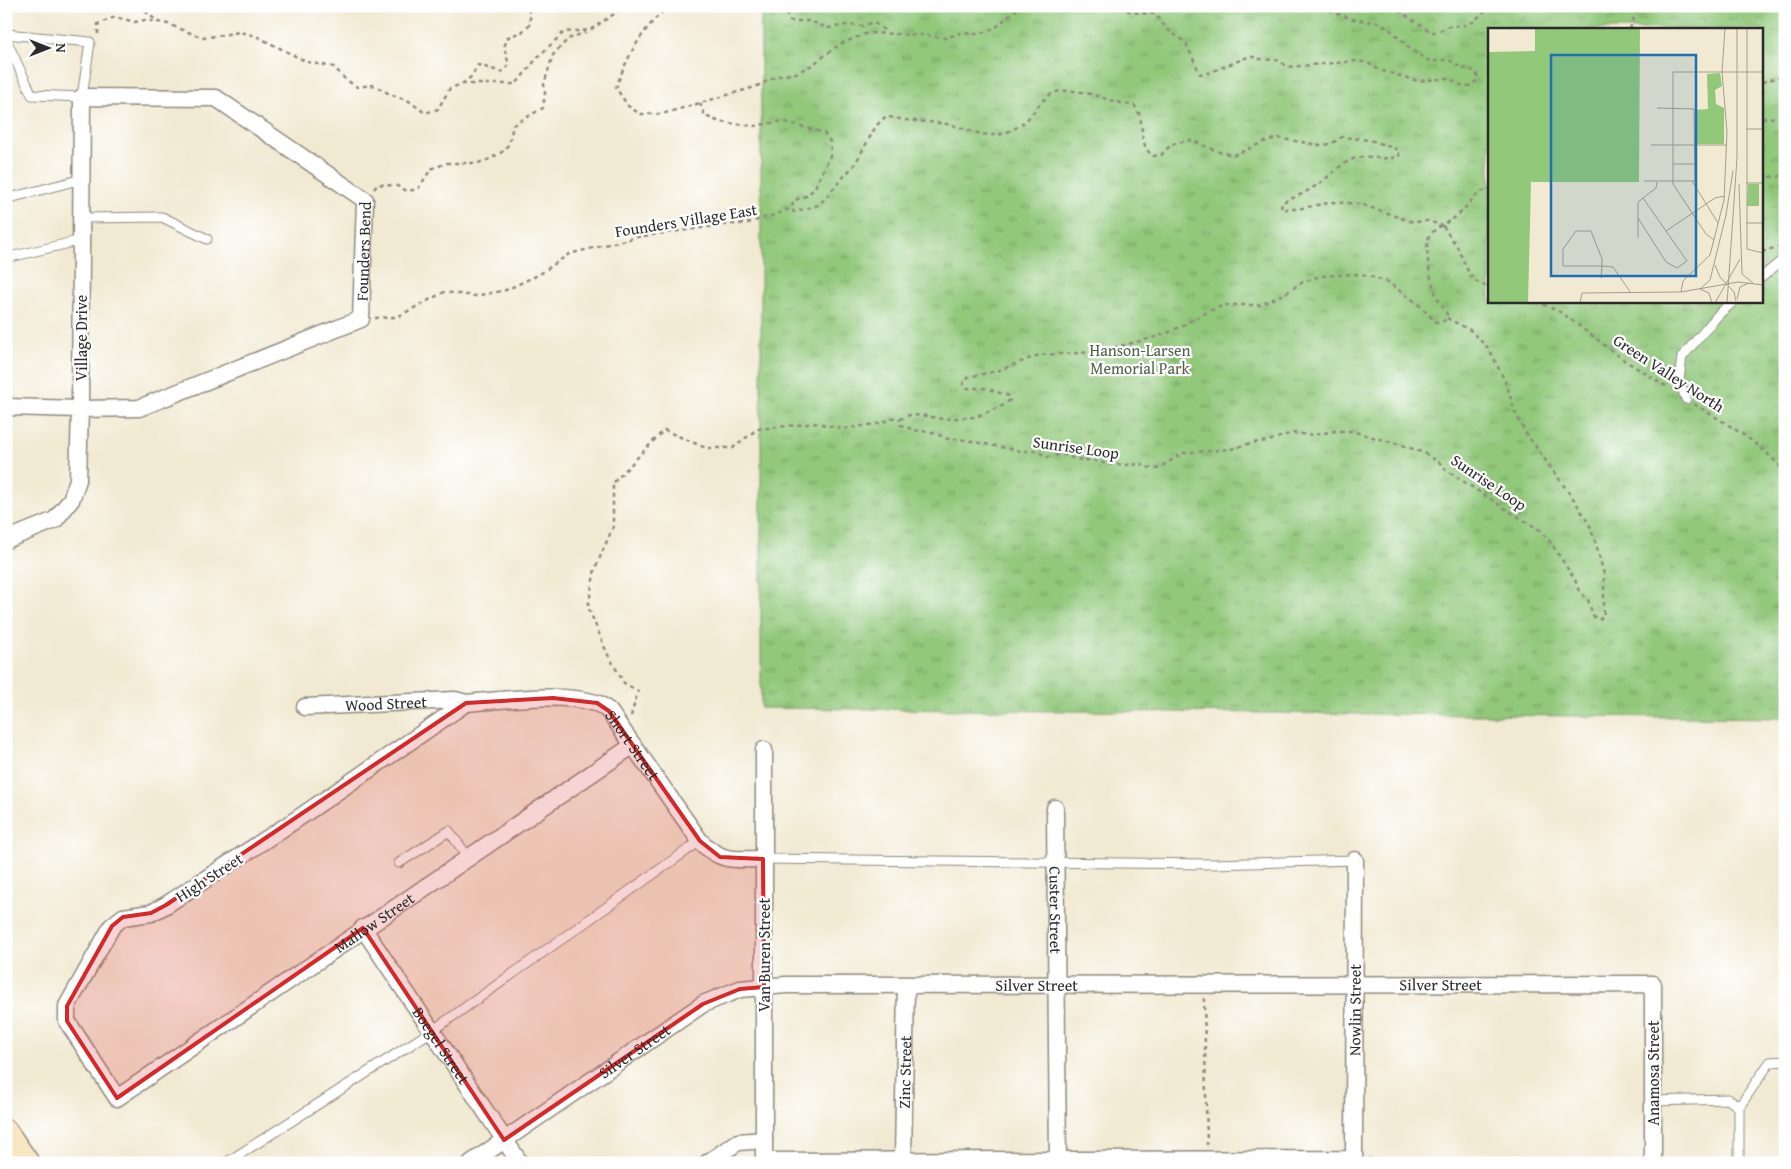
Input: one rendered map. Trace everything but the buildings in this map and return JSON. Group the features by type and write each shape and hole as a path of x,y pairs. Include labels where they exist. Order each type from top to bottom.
{"main road":[{"path":"6,1131 28,1163"}],"street":[{"name":"Founders Bend","path":"6,407 139,408 361,319 365,200 216,98 82,97"},
{"name":"Village Drive","path":"6,540 54,520 71,500 78,480 82,97"},
{"name":"Short Street","path":"466,703 553,698 597,703 609,711 700,841 710,851 720,857 763,859"},
{"name":"Wood Street","path":"305,707 455,700 466,703"},
{"name":"High Street","path":"117,1098 67,1021 67,1006 112,926 123,917 151,913 166,905 297,819 466,703"},
{"name":"Mallow Street","path":"117,1098 363,928 632,746"},
{"name":"Van Buren Street","path":"764,750 764,1161 903,1160"},
{"name":"Custer Street","path":"1055,808 1058,1161"},
{"name":"Nowlin Street","path":"1354,1161 1355,860"},
{"name":"Boegel Street","path":"363,928 520,1163"},
{"name":"Silver Street","path":"471,1163 703,1004 740,989 786,985 1653,984"},
{"name":"Anamosa Street","path":"1653,984 1653,1162"},
{"name":"Zinc Street","path":"903,1160 906,985"},
{"path":"708,1163 738,1142 764,1140"},
{"path":"903,1160 1354,1161"}],"lane":[{"path":"6,34 90,42 82,97 32,95 6,40"},
{"path":"6,199 82,179"},
{"path":"82,218 162,217 207,239"},
{"path":"6,258 82,240"},
{"path":"1764,275 1785,258"},
{"path":"1686,398 1679,380 1682,357 1719,314 1733,302"},
{"path":"399,863 449,831 468,857"},
{"path":"226,1163 432,1031 700,841"},
{"path":"763,859 1211,864 1355,860"},
{"path":"1739,1163 1739,1107 1770,1062 1785,1062"},
{"path":"1653,1101 1728,1099 1739,1107"}],"path":[{"path":"139,6 158,22"},
{"path":"462,84 472,76 478,65 502,72 508,65 504,47 508,37 522,32 530,23 528,6"},
{"path":"365,200 378,184 397,186 407,190 418,190 431,169 448,163 478,163 490,160 502,152 509,144 514,126 519,121 528,118 543,108 544,84 553,55 568,39 590,30 626,6"},
{"path":"670,6 648,26 622,68 616,88 628,106 640,114 662,114 755,87 778,76 796,73 812,65 840,44 868,33 924,35 946,38 960,34 979,34 996,28 1020,6"},
{"path":"782,6 790,21 810,21 828,28 847,25 863,26 873,22 889,34"},
{"path":"1120,6 1134,13 1155,14 1167,29 1186,44 1200,74 1208,73 1250,56 1259,59 1277,60 1288,67 1356,61 1368,62 1379,70 1418,81 1448,78 1461,85 1471,86 1478,79 1476,71 1461,68 1448,59 1431,62 1410,49 1393,32 1380,23 1353,19 1335,13 1325,6"},
{"path":"1392,6 1431,32 1437,32 1449,26 1465,25 1472,22 1490,6"},
{"path":"1630,28 1638,6"},
{"path":"98,39 98,24 115,17 135,22 145,20 168,24 203,38 240,32 256,36 307,62 334,67 345,79 357,87 373,85 409,101 426,113 438,109 450,88 462,84 516,84 533,63 564,32 590,30"},
{"path":"1764,81 1785,75"},
{"path":"700,103 705,116 720,122 754,126 783,121 824,134 831,143 830,156 814,190 806,196 795,200 791,208 794,212 819,205 854,164 876,126 886,116 949,125 965,130 996,135 1022,124 1055,92 1076,90 1122,104 1134,105 1138,110 1142,124 1143,143 1147,151 1153,156 1161,155 1172,144 1191,140 1219,152 1234,155 1277,138 1319,145 1331,144 1342,137 1370,140 1399,150 1399,156 1389,160 1374,157 1356,158 1335,169 1324,180 1296,198 1282,202 1281,208 1297,209 1333,202 1360,204 1413,222 1428,221 1443,226 1460,252 1467,272 1482,286 1488,287"},
{"path":"1764,118 1785,117"},
{"path":"1764,176 1779,177 1785,170"},
{"path":"1447,318 1446,310 1436,294 1426,256 1427,242 1430,235 1463,211 1476,193 1488,189"},
{"name":"Founders Village East","path":"361,319 396,317 444,292 475,296 506,290 540,274 569,254 646,236 748,223 791,208"},
{"path":"1764,251 1785,244"},
{"name":"Sunrise Loop","path":"1355,274 1379,278 1395,286 1417,303 1436,322 1444,321 1447,318 1470,330 1489,349 1506,383 1522,427 1575,501 1590,526 1604,574 1604,612 1603,617 1600,619 1594,615 1588,600 1579,591 1575,580 1551,543 1540,530 1504,508 1426,454 1363,434 1351,431 1335,431 1312,435 1292,433 1231,450 1183,453 1157,468 1147,467 1140,463 1133,465 1108,464 1075,459 1062,454 1047,457 1036,451 1021,452 960,439 948,439 935,433 908,428 901,424 900,420 904,416 910,415 942,419 975,417 1004,405 1010,400 1009,396 1002,393 979,387 965,388 964,380 968,377 998,371 1039,355 1097,352 1152,338 1170,332 1211,310 1226,305 1260,305 1284,294 1303,282 1320,276 1355,274"},
{"name":"Green Valley North","path":"1538,302 1562,313 1624,360 1741,433 1772,457 1785,472"},
{"path":"631,717 638,691 624,683 608,653 588,607 595,569 613,527 613,483 664,430 706,448 733,448 757,429 818,423 843,429 882,423 895,416 900,420"},
{"path":"1204,984 1207,1160"},
{"path":"1354,1161 1653,1162"}],"highlighted area":[{"path":"553,698 597,703 609,711 700,841 720,857 763,859 764,987 740,989 703,1004 504,1140 363,928 117,1098 67,1021 67,1006 112,926 123,917 151,913 166,905 466,703"}],"green space":[{"name":"Hanson-Larsen Memorial Park","path":"761,6 1785,6 1785,718 761,708"}]}
